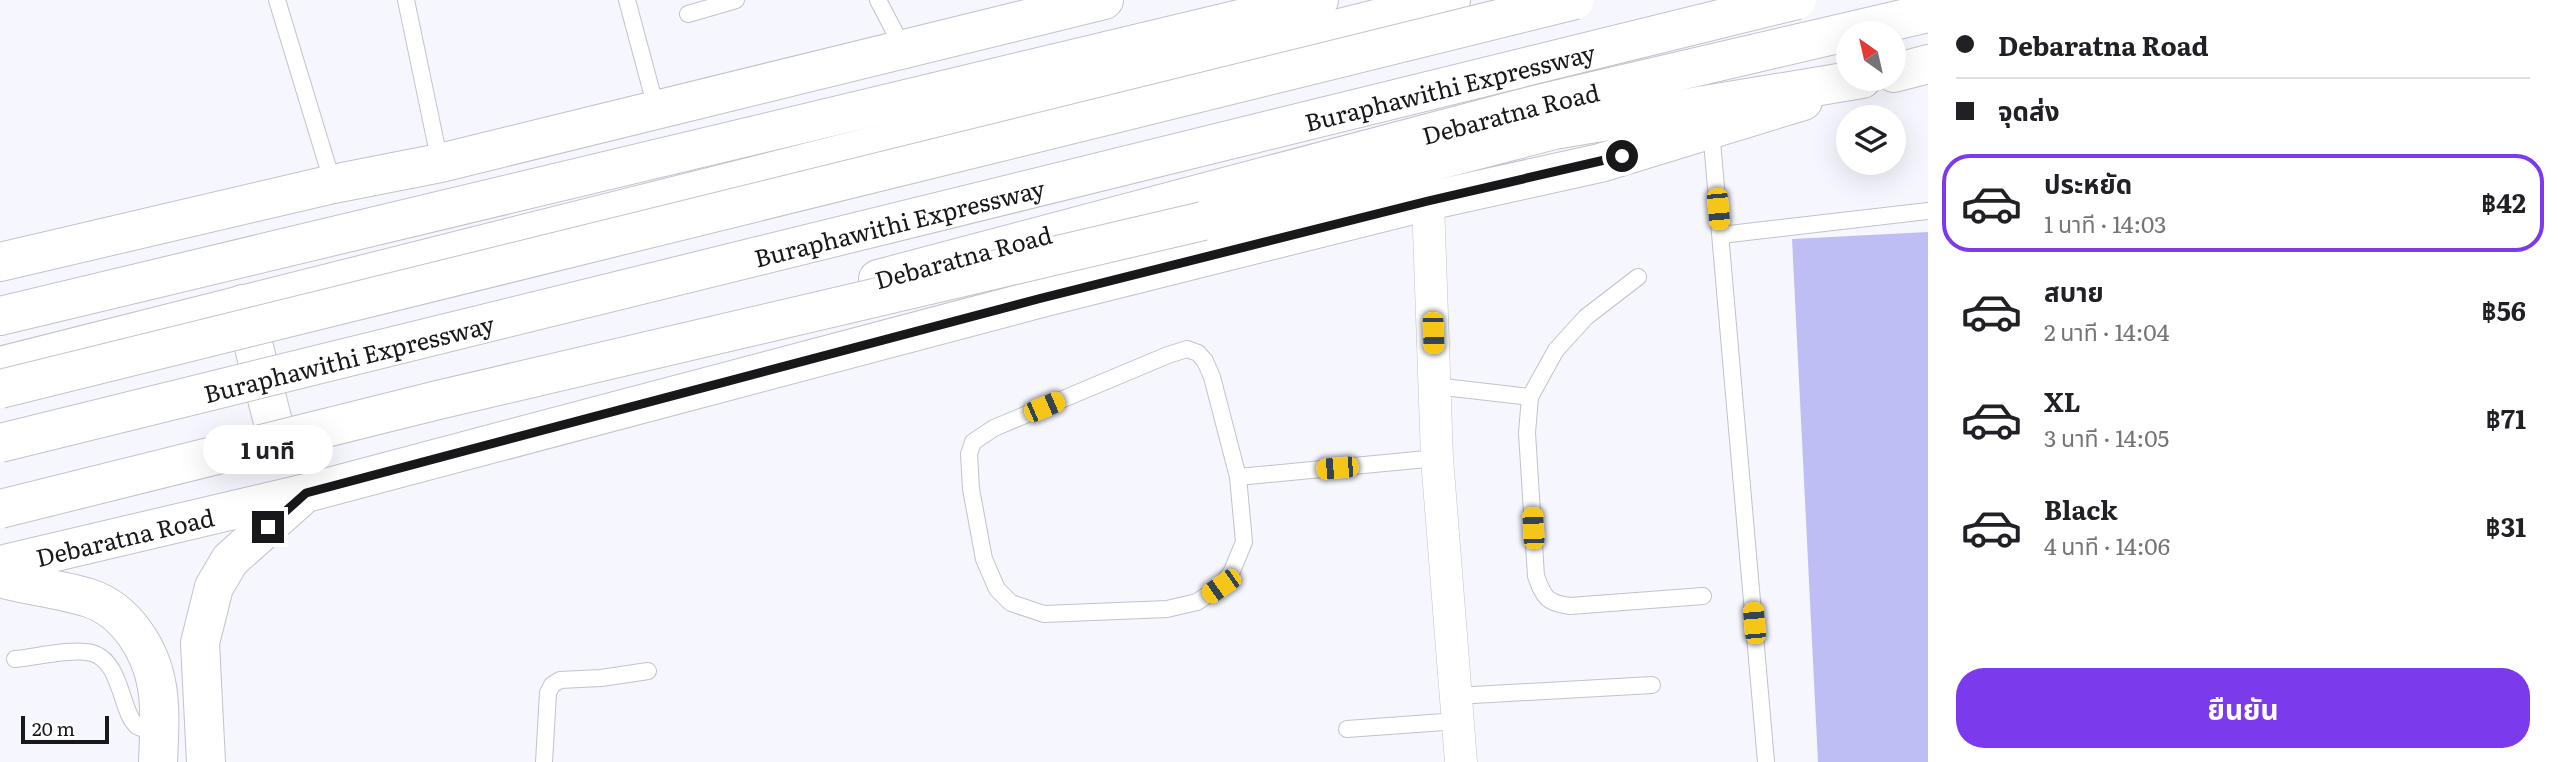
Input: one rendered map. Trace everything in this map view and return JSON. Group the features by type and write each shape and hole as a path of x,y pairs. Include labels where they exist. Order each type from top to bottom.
{"main road":[{"path":"0,316 1319,0"},
{"path":"0,366 1451,0"},
{"path":"0,389 1575,0"},
{"name":"Buraphawithi Expressway","path":"0,443 1797,0"},
{"path":"0,262 333,184 440,163 1090,2"},
{"name":"Debaratna Road","path":"0,509 1538,104 1928,13"},
{"path":"1906,70 1928,64"},
{"path":"0,509 438,400 1203,220 1554,130 1836,83"},
{"name":"Debaratna Road","path":"0,565 306,493 1038,299 1428,201 1600,163 1836,90"},
{"path":"243,304 276,438"},
{"path":"206,762 200,643 214,587 230,560 306,493"},
{"path":"0,578 90,599 113,610 134,631 150,659 158,688 158,747"}],"street":[{"path":"1428,201 1437,458 1461,762"}],"lane":[{"path":"277,0 333,184"},
{"path":"406,0 440,163"},
{"path":"627,0 656,108"},
{"path":"688,14 736,0"},
{"path":"878,0 904,50"},
{"path":"1711,130 1766,762"},
{"path":"1721,235 1928,211"},
{"path":"1638,277 1586,317 1556,350 1530,397 1527,433 1536,576 1543,594 1554,604 1570,606 1703,596"},
{"path":"1187,349 1198,353 1212,377 1238,477 1244,542 1232,571 1221,586 1198,602 1167,609 1044,614 1011,603 997,589 984,559 971,489 969,454 973,442 994,428 1187,349"},
{"path":"1435,386 1530,397"},
{"path":"1238,477 1437,458"},
{"path":"15,659 84,651 96,654 109,665 124,694 133,722 145,730 158,747"},
{"path":"544,762 548,693 552,685 561,680 601,678 648,671"},
{"path":"1347,729 1457,709 1652,685"}],"building":[{"path":"1928,232 1928,762 1818,762 1792,239"}],"route":[{"path":"268,527 306,493 1038,299 1428,201 1622,156"}]}
